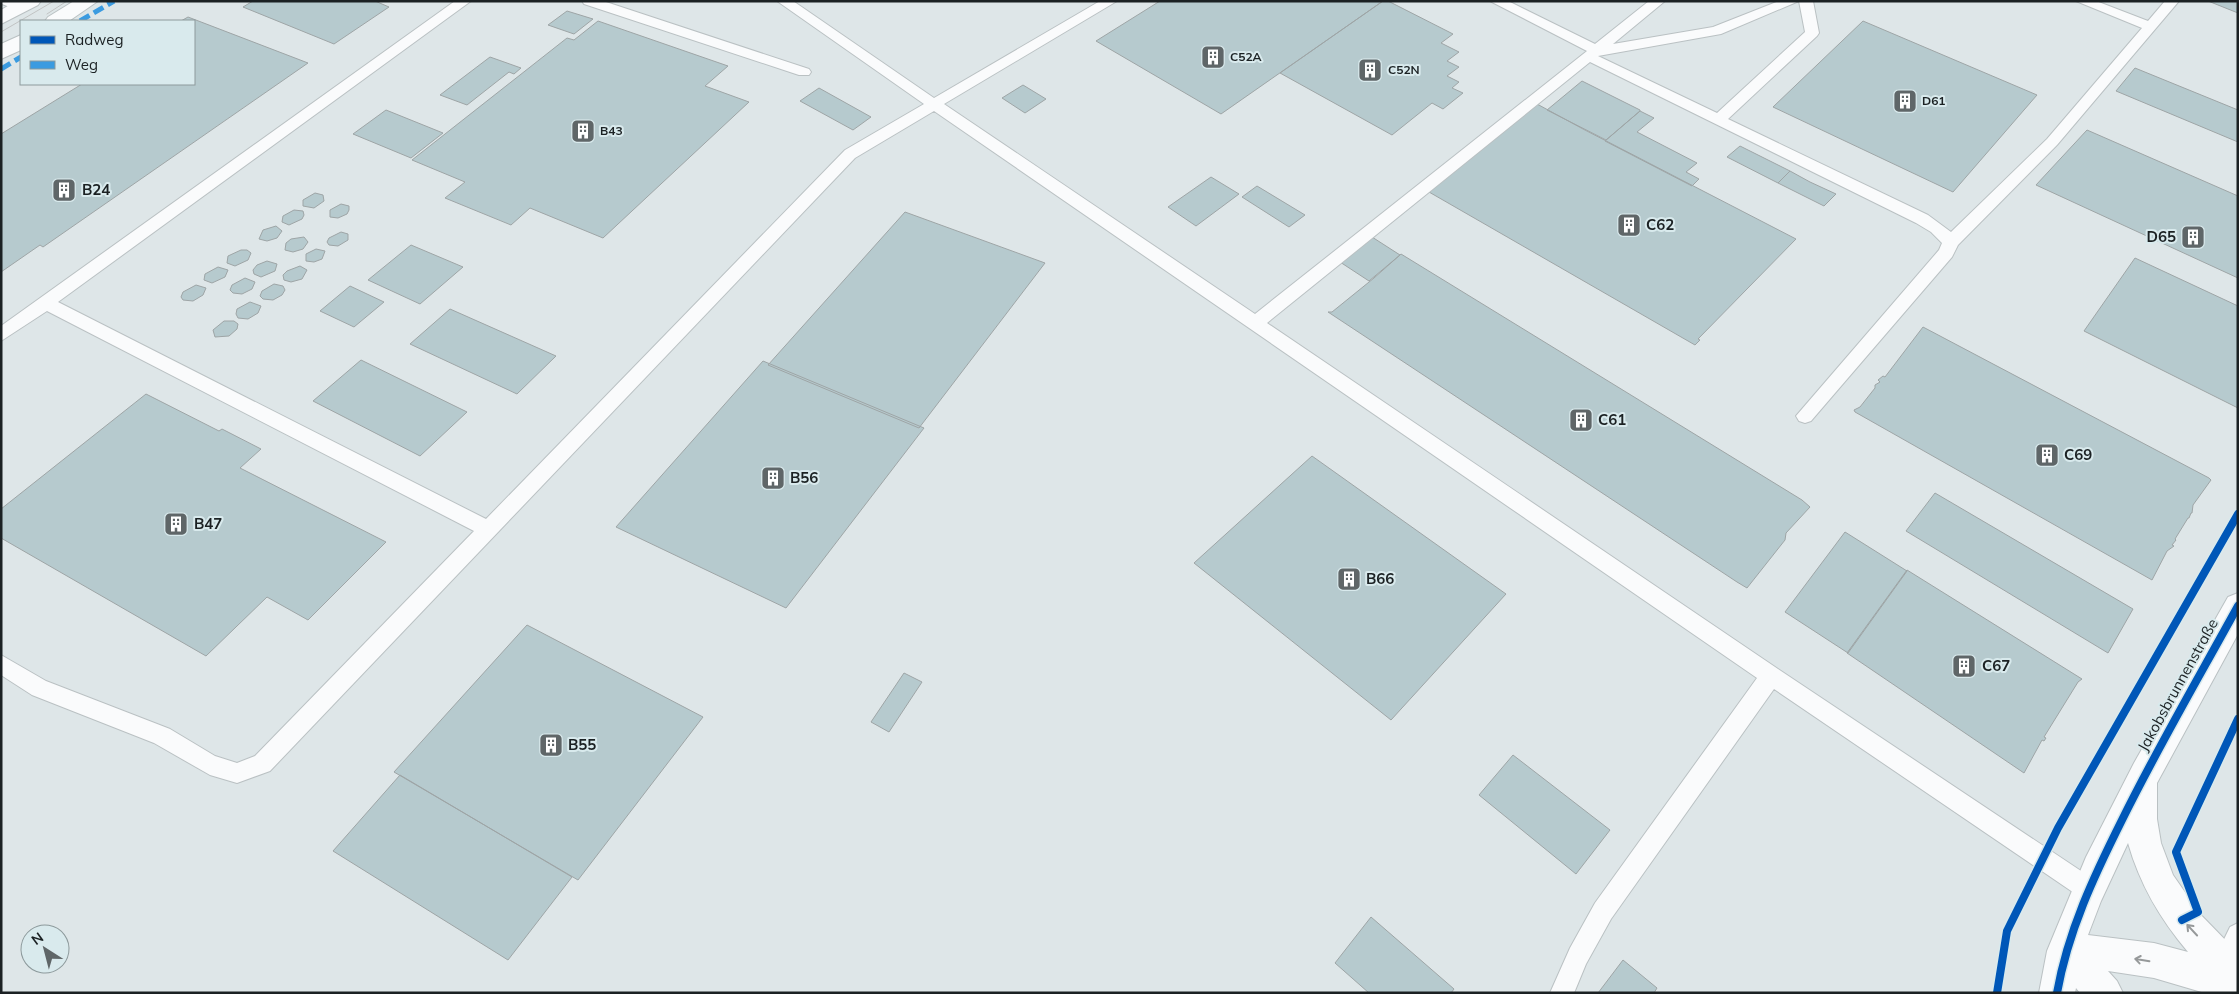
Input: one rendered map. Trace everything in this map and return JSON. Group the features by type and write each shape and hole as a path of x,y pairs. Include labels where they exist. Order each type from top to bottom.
{"street":[{"path":"57,20 88,1"},
{"path":"1,18 19,3"},
{"path":"1,53 20,42"},
{"name":"Jakobsbrunnenstraße","path":"2057,993 2064,951 2088,889 2142,778 2238,606"},
{"path":"2142,778 2141,820 2154,874 2182,920 2234,967"},
{"path":"2064,951 2092,952 2159,963 2200,973 2234,967"},
{"path":"2064,951 2105,993"}],"lane":[{"path":"1,335 464,1"},
{"path":"589,1 804,72"},
{"path":"784,1 1771,676 2088,889"},
{"path":"1,664 39,688 162,736 210,765 237,774 262,764 284,744 850,154 1110,1"},
{"path":"1497,1 1718,120 1922,219 1937,228 1951,242"},
{"path":"1255,323 1658,1"},
{"path":"1594,54 1716,31 1792,1"},
{"path":"1718,120 1812,32 1806,1"},
{"path":"2083,1 2149,26"},
{"path":"1805,416 1946,253 1951,242 2052,142 2172,1"},
{"path":"46,303 489,530"},
{"path":"1562,993 1578,956 1603,911 1771,676"}],"building":[{"path":"253,1 375,1 389,7 334,44 243,7"},
{"name":"C52A","path":"1160,1 1383,1 1221,114 1096,41"},
{"name":"C52N","path":"1383,1 1388,1 1453,34 1441,43 1459,52 1447,61 1459,67 1447,76 1459,82 1452,88 1463,93 1443,109 1432,103 1392,135 1280,73"},
{"path":"2208,1 2238,1 2238,13"},
{"path":"567,11 593,19 574,34 548,25"},
{"name":"B24","path":"188,17 308,63 43,247 40,245 1,272 1,134 80,85 195,85 195,20 183,20"},
{"name":"B43","path":"598,21 728,66 705,86 749,102 603,238 530,208 511,225 445,198 465,182 412,160 567,38 574,40"},
{"name":"D61","path":"1863,21 2037,95 1953,192 1773,107"},
{"path":"490,57 521,68 514,74 509,72 467,105 440,95"},
{"path":"2135,68 2238,110 2238,142 2116,91"},
{"path":"1582,81 1640,111 1606,140 1547,110"},
{"path":"1023,85 1046,99 1025,113 1002,98"},
{"path":"819,88 871,117 853,130 800,101"},
{"name":"C62","path":"1537,104 1796,239 1698,339 1700,340 1695,345 1429,192"},
{"path":"386,110 443,133 411,158 353,134"},
{"path":"1640,111 1654,118 1637,132 1697,163 1686,172 1699,179 1692,186 1605,141"},
{"name":"D65","path":"2087,130 2238,196 2238,278 2036,185"},
{"path":"1740,146 1790,171 1778,183 1727,157"},
{"path":"1790,171 1836,194 1824,206 1778,183"},
{"path":"1211,177 1239,194 1196,226 1168,207"},
{"path":"1257,186 1305,215 1289,227 1242,197"},
{"path":"315,193 323,195 324,201 314,208 303,206 303,200"},
{"path":"341,204 349,206 347,214 338,218 330,217 330,210"},
{"path":"294,210 303,211 302,219 289,225 282,222 283,216"},
{"path":"905,212 1045,263 919,428 768,365"},
{"path":"276,226 282,231 277,238 267,241 259,239 263,230"},
{"path":"341,232 348,234 348,240 338,246 329,245 327,242 329,238"},
{"path":"304,237 308,242 303,249 293,252 285,250 286,243 291,239"},
{"path":"1372,237 1400,255 1369,281 1340,262"},
{"path":"411,245 463,267 420,304 368,280"},
{"path":"316,249 325,251 322,259 314,262 306,261 306,254"},
{"path":"241,250 247,250 251,253 248,260 235,266 227,263 228,256"},
{"name":"C61","path":"1401,254 1802,500 1810,507 1786,533 1785,540 1747,588 1737,582 1328,312 1332,312"},
{"path":"2135,258 2238,306 2238,408 2084,331"},
{"path":"267,261 277,264 275,271 261,277 254,274 253,270 257,265"},
{"path":"300,266 307,270 302,279 291,282 284,280 283,275 287,271"},
{"path":"218,267 228,270 225,277 212,283 204,280 205,274"},
{"path":"245,278 255,282 252,289 242,294 233,293 230,290 232,285"},
{"path":"274,284 283,286 285,290 282,295 273,300 263,299 260,296 262,291"},
{"path":"196,285 206,288 203,295 193,301 183,300 181,297 183,292"},
{"path":"350,286 384,302 354,327 320,311"},
{"path":"250,302 261,306 258,313 248,319 238,318 236,314 237,309"},
{"path":"450,309 556,356 517,394 410,344"},
{"path":"224,321 234,321 238,324 237,329 229,336 215,337 213,330"},
{"name":"C69","path":"1923,327 2211,480 2193,505 2192,513 2175,539 2172,545 2174,546 2167,551 2152,580 1855,412 1854,410 1860,407 1875,388 1875,385 1880,382 1878,380 1883,376 1885,377"},
{"path":"361,360 467,412 420,456 313,401"},
{"name":"B56","path":"763,361 924,428 786,608 616,527"},
{"name":"B47","path":"146,394 219,431 222,429 261,449 240,468 386,542 308,620 267,597 206,656 1,538 1,509"},
{"name":"B66","path":"1312,456 1506,594 1391,720 1194,563"},
{"path":"1935,493 2133,609 2108,653 1906,531"},
{"path":"1845,532 1907,571 1848,653 1785,612"},
{"name":"C67","path":"1907,570 2082,679 2078,682 2044,737 2046,738 2044,741 2042,740 2024,773 1847,653"},
{"name":"B55","path":"527,625 703,717 578,880 394,772"},
{"path":"904,673 922,682 889,732 871,722"},
{"path":"1513,755 1610,830 1576,874 1479,795"},
{"path":"400,775 572,877 508,960 333,851"},
{"path":"1371,917 1454,989 1451,993 1369,993 1335,963"},
{"path":"1623,960 1657,988 1654,993 1598,993"}],"tram line":[{"path":"22,20 54,1"},
{"path":"47,14 67,1"},
{"path":"1,32 20,21"}],"marked path":[{"path":"82,20 114,1"},
{"path":"1,69 20,58"}],"cycle path":[{"path":"1997,993 2007,931 2058,828 2238,514"},
{"path":"2057,993 2066,950 2080,909 2098,869 2146,773 2238,606"},
{"path":"2182,920 2198,912 2176,852 2238,719"}],"place":[{"name":"C52A","path":"1213,57"},
{"name":"C52N","path":"1370,70"},
{"name":"D61","path":"1905,101"},
{"name":"B43","path":"583,131"},
{"name":"B24","path":"64,190"},
{"name":"C62","path":"1629,225"},
{"name":"D65","path":"2193,237"},
{"name":"C61","path":"1581,420"},
{"name":"C69","path":"2047,455"},
{"name":"B56","path":"773,478"},
{"name":"B47","path":"176,524"},
{"name":"B66","path":"1349,579"},
{"name":"C67","path":"1964,666"},
{"name":"B55","path":"551,745"}]}
